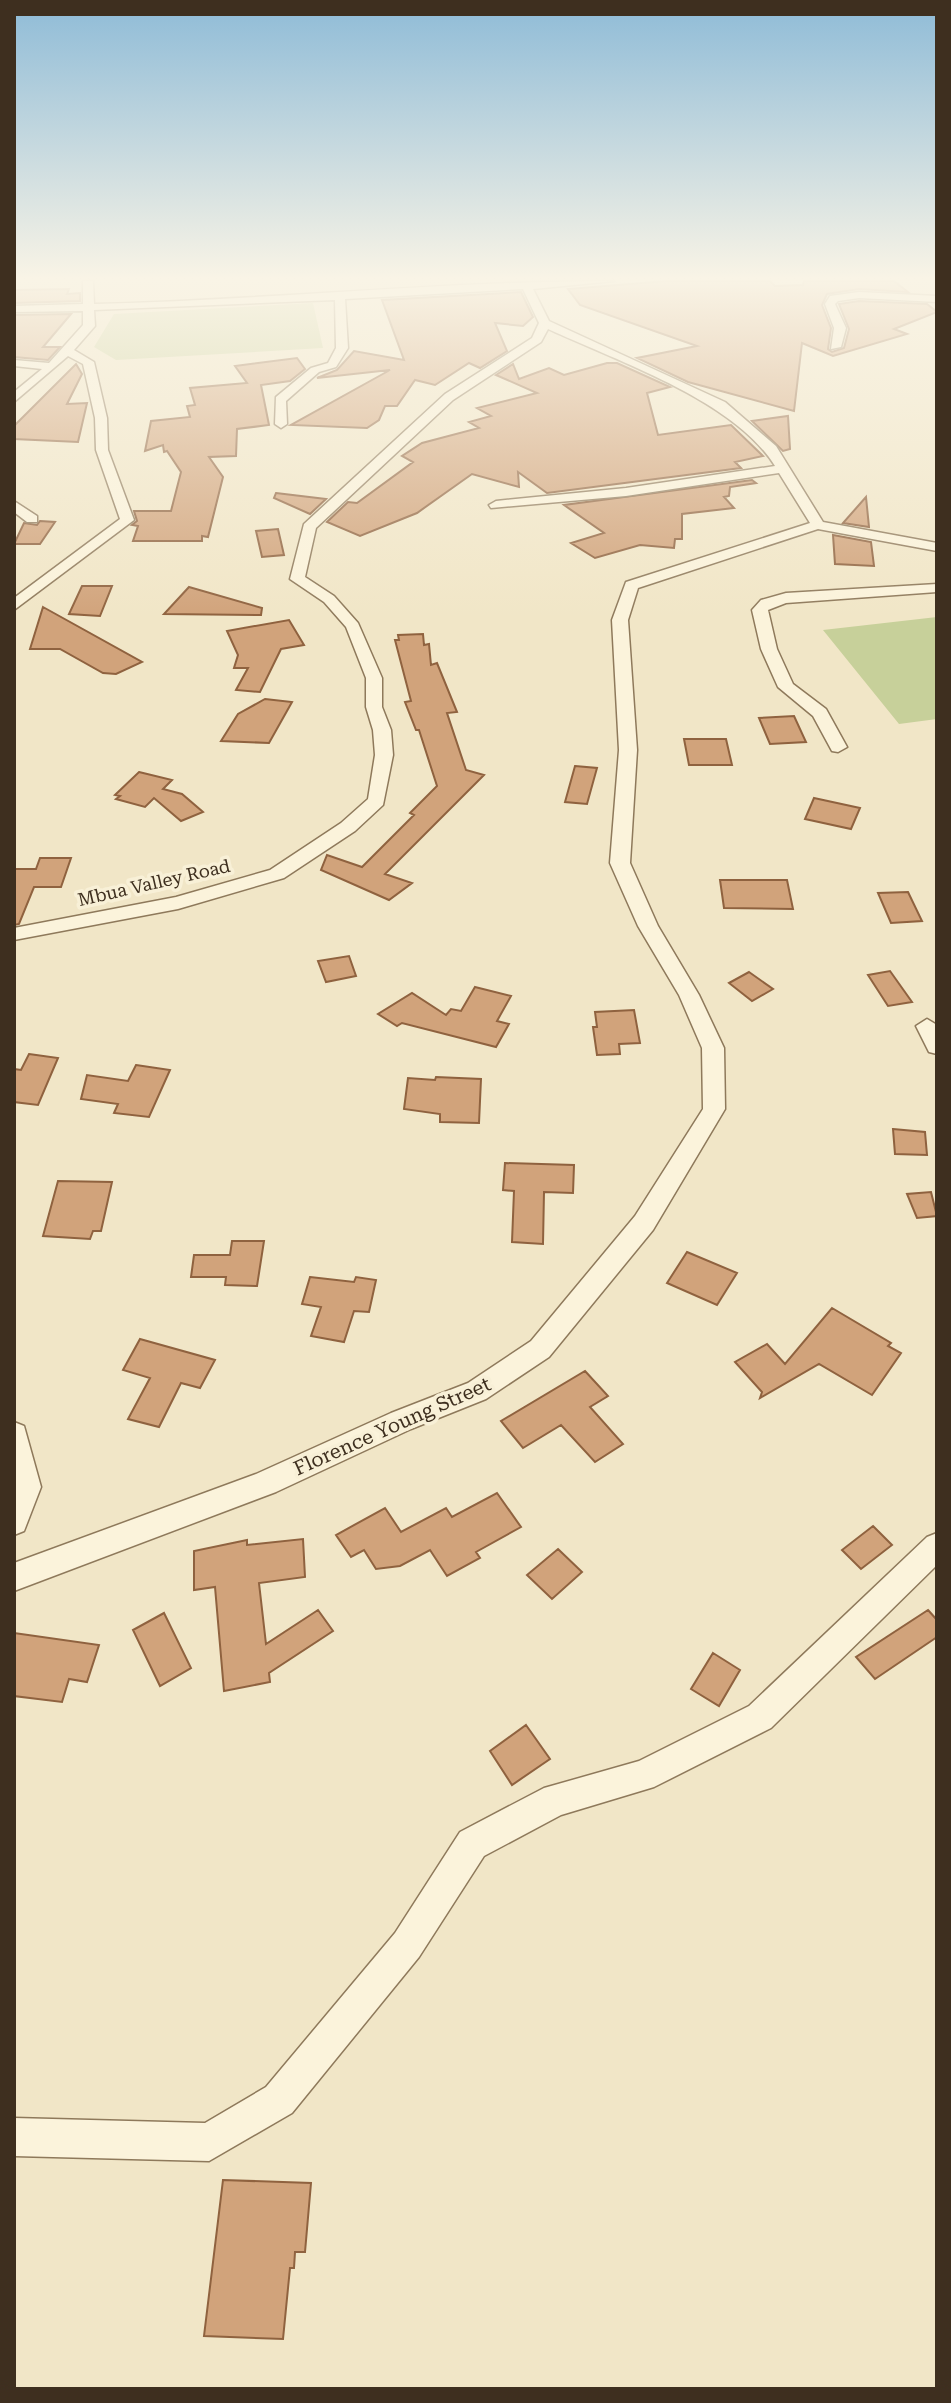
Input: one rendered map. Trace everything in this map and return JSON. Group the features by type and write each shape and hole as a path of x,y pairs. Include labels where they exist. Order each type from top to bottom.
{"street":[{"path":"14,605 127,520 102,450 101,418 95,393"},
{"path":"281,424 280,400 288,393"},
{"name":"Mbua Valley Road","path":"14,934 178,903 277,874 348,827 377,801 384,755 382,730 374,707 374,678 353,626 329,599 297,579 309,527 439,405 457,393"},
{"path":"696,393 721,405 771,449 818,525 937,547"},
{"path":"496,505 626,492 785,468"},
{"path":"14,505 32,519"},
{"name":"Florence Young Street","path":"14,1577 266,1483 401,1421 477,1391 540,1349 644,1223 714,1109 713,1048 689,995 648,926 620,863 628,750 620,620 631,585 725,552 818,525"},
{"path":"838,747 820,713 786,687 769,649 760,610 766,603 786,598 937,588"},
{"path":"927,1026 937,1047"},
{"path":"14,1434 27,1487 14,1522"},
{"path":"14,2137 209,2142 279,2100 407,1945 472,1844 556,1800 643,1776 760,1717 937,1546"}],"green space":[{"path":"937,617 937,719 899,724 823,630"}],"building":[{"path":"47,393 72,393 67,404 87,403 78,442 14,439 14,426"},
{"path":"192,393 263,393 269,425 237,429 236,456 209,457 223,477 208,537 202,536 202,541 133,541 138,526 132,525 137,521 134,511 171,511 181,472 167,451 164,452 163,445 145,451 151,421 190,417 187,406 195,405"},
{"path":"348,393 406,393 397,406 385,406 379,420 367,428 291,425"},
{"path":"536,393 647,393 658,435 731,425 763,456 735,462 741,468 547,493 518,472 519,487 472,474 417,513 360,536 327,522 348,502 357,503 413,462 402,456 422,443 479,428 469,422 491,416 477,408"},
{"path":"729,393 796,393 794,411"},
{"path":"788,416 790,449 783,451 752,421"},
{"path":"752,480 756,483 730,487 729,496 724,497 734,508 682,514 682,539 675,539 674,548 640,545 595,558 571,543 604,533 564,505"},
{"path":"276,493 326,499 310,514 274,498"},
{"path":"866,497 869,527 843,523"},
{"path":"40,521 55,522 40,544 14,544 24,523 37,525"},
{"path":"278,529 284,555 262,557 256,531"},
{"path":"833,535 871,542 874,566 835,564"},
{"path":"82,586 112,586 100,616 69,614"},
{"path":"189,587 262,608 261,615 164,614"},
{"path":"43,607 142,662 116,674 103,673 60,649 30,649"},
{"path":"289,620 304,645 281,649 260,692 236,690 248,668 234,668 238,655 227,631"},
{"path":"423,634 424,645 429,644 431,665 437,663 457,712 447,713 466,770 484,775 385,874 412,883 389,900 321,870 327,855 362,867 414,815 410,813 437,786 419,730 416,730 405,702 411,701 395,640 399,640 398,635"},
{"path":"265,699 292,702 269,743 221,741 238,714"},
{"path":"794,716 806,742 770,744 759,718"},
{"path":"684,739 726,739 732,765 689,765"},
{"path":"575,766 597,768 587,804 565,802"},
{"path":"139,772 172,780 163,789 182,794 203,812 181,821 154,798 145,807 116,799 120,796 115,795"},
{"path":"814,798 860,808 851,829 805,819"},
{"path":"40,858 71,858 61,887 34,887 19,924 14,925 14,869 36,869"},
{"path":"720,880 787,880 793,909 724,908"},
{"path":"908,892 922,921 891,923 878,893"},
{"path":"349,956 356,976 326,982 318,961"},
{"path":"890,971 912,1002 888,1006 868,975"},
{"path":"749,972 773,989 752,1001 729,983"},
{"path":"475,987 511,996 497,1021 509,1024 496,1047 402,1023 397,1026 378,1014 412,993 446,1015 451,1009 461,1011"},
{"path":"634,1010 640,1043 619,1044 620,1054 597,1055 593,1027 597,1027 595,1012"},
{"path":"29,1054 58,1058 38,1105 14,1102 14,1069 21,1070"},
{"path":"136,1065 170,1070 149,1117 114,1113 118,1104 81,1099 87,1075 128,1081"},
{"path":"436,1077 481,1079 479,1123 440,1122 440,1114 404,1109 408,1078 435,1080"},
{"path":"893,1129 925,1132 927,1155 895,1154"},
{"path":"505,1163 574,1165 573,1193 544,1192 543,1244 512,1242 514,1191 503,1190"},
{"path":"58,1181 112,1182 101,1231 93,1231 90,1239 43,1236"},
{"path":"931,1192 937,1216 917,1218 907,1194"},
{"path":"232,1241 264,1241 257,1286 225,1285 226,1277 191,1277 194,1255 230,1255"},
{"path":"687,1252 737,1273 717,1305 667,1283"},
{"path":"310,1277 354,1282 356,1277 376,1280 369,1312 354,1311 344,1342 311,1336 321,1307 302,1304"},
{"path":"832,1308 891,1343 888,1346 901,1353 872,1395 819,1364 760,1398 762,1392 735,1362 767,1344 785,1364"},
{"path":"140,1339 215,1360 200,1388 181,1383 159,1427 128,1419 150,1378 123,1370"},
{"path":"585,1371 608,1396 590,1407 623,1444 595,1462 561,1425 523,1448 501,1421"},
{"path":"497,1493 521,1527 476,1552 480,1558 447,1576 430,1550 400,1566 376,1569 364,1550 351,1557 336,1535 385,1508 401,1532 446,1508 452,1517"},
{"path":"873,1526 892,1545 861,1569 842,1550"},
{"path":"303,1539 305,1577 259,1583 266,1644 318,1610 333,1631 269,1673 270,1682 224,1691 215,1587 194,1590 194,1551 247,1540 247,1545"},
{"path":"558,1549 582,1572 552,1599 527,1575"},
{"path":"928,1610 937,1620 937,1637 875,1679 856,1657"},
{"path":"164,1613 191,1668 160,1686 133,1630"},
{"path":"14,1633 99,1645 87,1682 69,1679 62,1702 14,1696"},
{"path":"713,1653 740,1670 719,1706 691,1689"},
{"path":"526,1725 550,1759 512,1785 490,1751"},
{"path":"223,2180 311,2183 305,2252 295,2252 294,2268 290,2268 283,2339 204,2336"}]}
